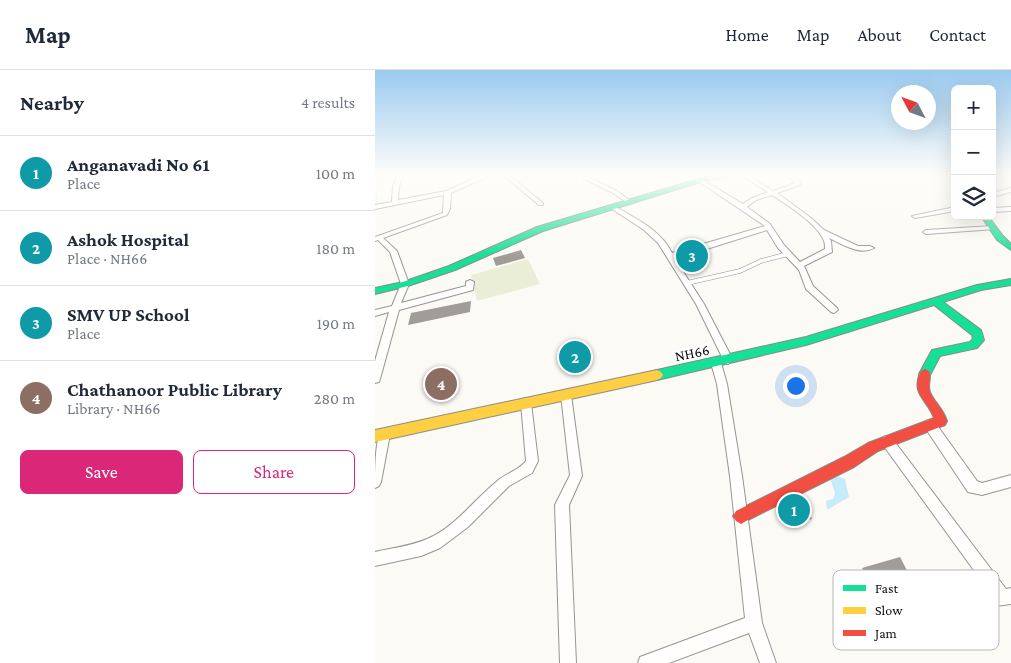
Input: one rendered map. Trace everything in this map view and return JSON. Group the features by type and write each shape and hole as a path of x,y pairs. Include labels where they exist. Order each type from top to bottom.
{"main road":[{"path":"375,291 405,284 452,268 540,229 629,202"},
{"path":"987,220 1011,248"},
{"name":"NH66","path":"380,435 806,341 937,302 979,287 1011,282"},
{"path":"741,516 849,462 873,447 941,421 942,418 922,392 922,378 933,356 942,350 973,345 979,340 977,333 937,302"}],"street":[{"path":"375,207 401,202"},
{"path":"377,239 445,214 446,202"},
{"path":"736,202 769,227 788,254 800,265 805,273 809,287 834,310"},
{"path":"743,207 748,202"},
{"path":"785,202 823,232 857,248 870,248"},
{"path":"612,207 650,231 668,250 700,304 722,361 722,384 754,622 768,663"},
{"path":"996,210 1011,209"},
{"path":"915,216 951,210"},
{"path":"671,258 675,255 769,227"},
{"path":"926,232 993,228"},
{"path":"800,265 829,250 829,242 823,232"},
{"path":"375,379 395,308 405,284 393,251 377,239"},
{"path":"375,313 466,289 469,288 470,282"},
{"path":"566,395 576,476 562,505 568,663"},
{"path":"375,559 435,542 482,505 508,480 528,469 532,461 526,403"},
{"path":"930,425 973,487 982,489 1011,481"},
{"path":"375,482 380,435"},
{"path":"887,442 986,570"},
{"path":"999,587 1007,597"},
{"path":"646,663 754,622"}],"lane":[{"path":"687,283 740,271 761,261 788,254"}],"green space":[{"path":"528,259 540,284 477,301 471,275"}],"water":[{"path":"829,475 845,479 849,497 827,510 826,501 833,499 835,493"}],"building":[{"path":"521,250 525,258 496,266 493,258"},
{"path":"695,251 701,258 688,262 682,255"},
{"path":"471,301 470,312 408,325 411,313"},
{"path":"585,345 589,362 564,368 561,351"},
{"path":"450,374 450,389 432,395 433,379"},
{"path":"803,496 812,519 785,525 777,501"},
{"path":"900,557 907,570 863,570 862,568"}],"traffic: fast":[{"path":"375,291 405,284 452,268 540,229 631,202"},
{"path":"987,220 1000,238 1011,248"},
{"path":"657,375 806,341 980,287 1011,282"},
{"path":"925,374 936,353 973,345 979,340 977,333 937,302"}],"traffic: slow":[{"path":"375,436 657,375"}],"traffic: jam":[{"path":"741,516 849,462 873,447 941,421 936,408 923,389 925,374"}],"place":[{"name":"SMV UP School","path":"692,256"},
{"name":"Ashok Hospital","path":"575,357"},
{"name":"Chathanoor Public Library","path":"441,384"},
{"name":"Anganavadi No 61","path":"794,510"}]}
